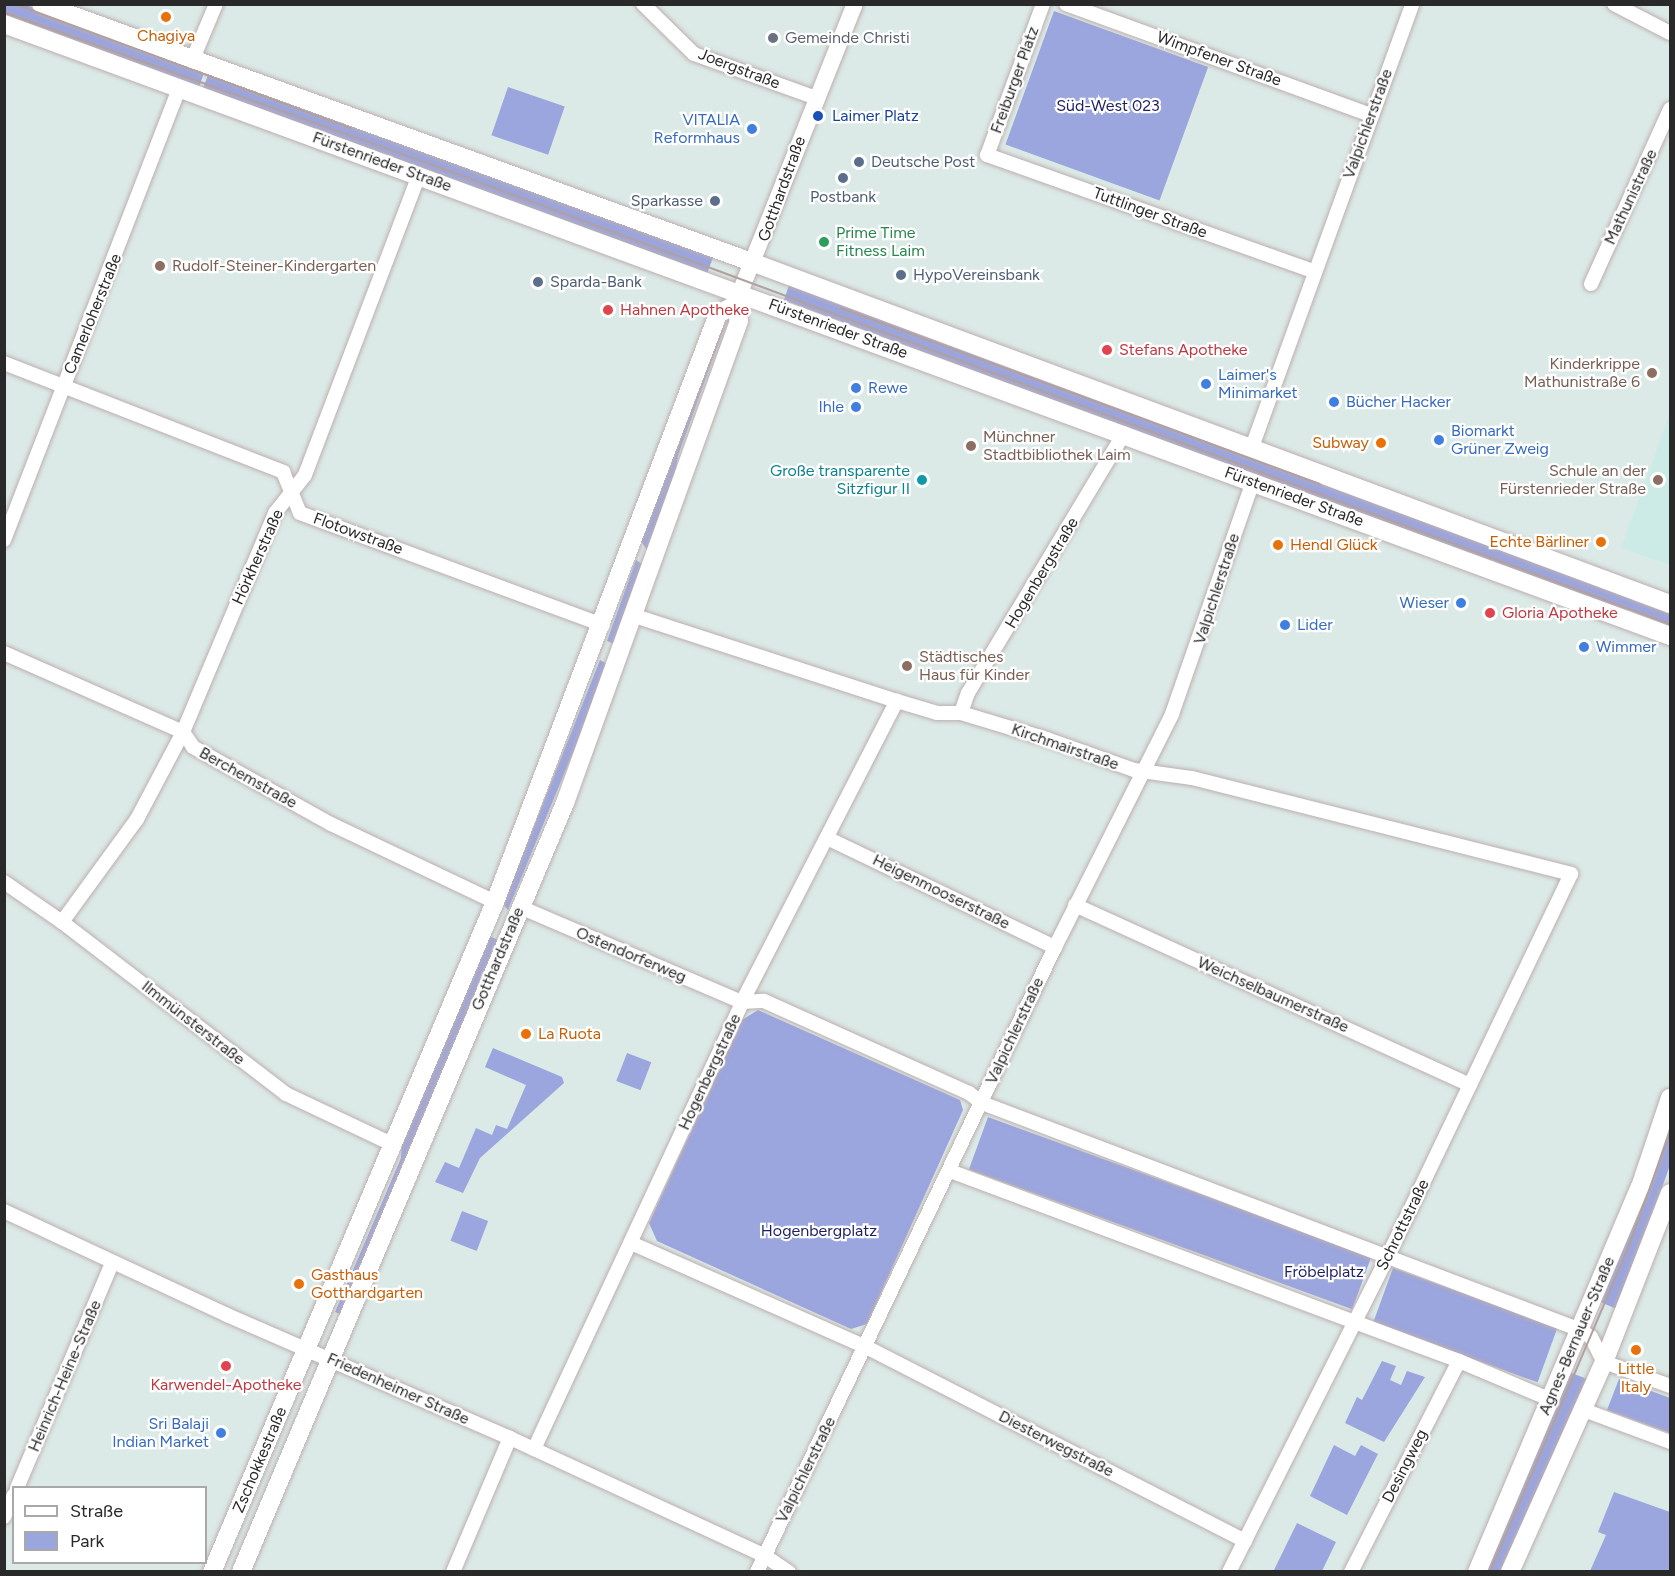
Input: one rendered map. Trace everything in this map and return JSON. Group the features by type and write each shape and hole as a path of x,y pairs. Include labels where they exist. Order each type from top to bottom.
{"main road":[{"name":"Fürstenrieder Straße","path":"41,4 192,61 754,263 1671,604"},
{"name":"Fürstenrieder Straße","path":"4,24 419,175 738,299 1124,433 1671,636"},
{"name":"Gotthardstraße","path":"307,1349 495,902 603,625 718,314 738,299"},
{"name":"Gotthardstraße","path":"330,1359 565,803 635,616 740,321 738,299"},
{"path":"632,544 640,555 656,555"},
{"name":"Agnes-Bernauer-Straße","path":"1477,1572 1640,1187 1671,1098"},
{"name":"Agnes-Bernauer-Straße","path":"1510,1572 1604,1362 1671,1193"},
{"name":"Zschokkestraße","path":"212,1572 307,1349"},
{"name":"Zschokkestraße","path":"241,1572 330,1359"}],"street":[{"path":"192,61 216,4"},
{"name":"Joergstraße","path":"643,4 694,54 816,98"},
{"name":"Gotthardstraße","path":"738,299 855,4"},
{"name":"Freiburger Platz","path":"987,155 1043,4"},
{"name":"Wimpfener Straße","path":"1066,4 1371,115"},
{"name":"Valpichlerstraße","path":"1252,447 1313,271 1412,4"},
{"path":"1614,4 1671,33"},
{"name":"Camerloherstraße","path":"4,540 179,88"},
{"name":"Mathunistraße","path":"1590,284 1671,109"},
{"name":"Tuttlinger Straße","path":"987,155 1313,271"},
{"name":"Hörkherstraße","path":"62,922 137,819 183,732 275,513 305,475 419,175"},
{"name":"Flotowstraße","path":"4,363 283,472 300,513 603,625"},
{"name":"Hogenbergstraße","path":"961,712 968,693 1124,433"},
{"name":"Valpichlerstraße","path":"757,1572 950,1171 1054,947 1145,769 1195,654 1253,482"},
{"name":"Kirchmairstraße","path":"635,616 897,701 937,712 961,712 1134,770 1145,769 1571,874"},
{"name":"Berchemstraße","path":"4,653 183,732 194,747 331,824 495,902"},
{"name":"Hogenbergstraße","path":"534,1449 742,1002 897,701"},
{"name":"Heigenmooserstraße","path":"827,837 1054,947"},
{"name":"Schrottstraße","path":"1228,1572 1388,1256 1571,874"},
{"name":"Ilmmünsterstraße","path":"4,882 62,922 286,1094 394,1145"},
{"name":"Weichselbaumerstraße","path":"1076,906 1470,1085"},
{"name":"Ostendorferweg","path":"520,907 742,1002"},
{"path":"742,1002 764,1001 969,1093 982,1103 1578,1329 1591,1336 1604,1362 1671,1386"},
{"path":"950,1171 1459,1361 1550,1399"},
{"name":"Friedenheimer Straße","path":"4,1211 112,1263 534,1449 765,1556 789,1572"},
{"path":"631,1243 866,1347"},
{"name":"Heinrich-Heine-Straße","path":"16,1486 112,1263"},
{"name":"Diesterwegstraße","path":"866,1347 1245,1540"},
{"name":"Desingweg","path":"1351,1572 1459,1361"},
{"path":"1581,1409 1671,1442"},
{"path":"453,1572 510,1438"},
{"path":"4,1517 12,1499"}],"shaded area":[{"name":"Schule an der Fürstenrieder Straße","path":"1670,413 1670,565 1621,548"}],"green space":[{"path":"5,5 26,5 205,70 199,87 5,18"},
{"name":"Süd-West 023","path":"1054,11 1208,67 1160,201 1005,144"},
{"path":"209,72 714,256 707,273 203,89"},
{"path":"508,87 565,107 548,155 491,135"},
{"path":"789,285 1634,595 1632,600 1670,614 1670,626 1628,610 1626,614 784,300"},
{"path":"719,325 724,327 678,456 674,481 647,550 641,541"},
{"path":"636,560 642,564 616,645 607,641"},
{"path":"600,660 609,665 508,910 503,904"},
{"path":"489,936 498,940 340,1314 335,1312 401,1158 402,1142"},
{"name":"Hogenbergplatz","path":"758,1010 960,1100 963,1110 867,1324 851,1329 657,1241 649,1223 742,1020"},
{"path":"493,1048 562,1077 564,1083 480,1158 463,1193 435,1182 445,1162 459,1168 476,1128 492,1135 496,1125 507,1129 526,1085 485,1067"},
{"path":"627,1053 651,1062 641,1090 616,1081"},
{"name":"Fröbelplatz","path":"988,1117 1371,1257 1352,1309 969,1170"},
{"path":"1670,1121 1670,1165 1619,1310 1598,1301"},
{"path":"462,1211 488,1221 477,1251 451,1241"},
{"name":"Fröbelplatz","path":"1393,1268 1557,1328 1538,1382 1373,1323"},
{"path":"1382,1361 1396,1366 1390,1380 1401,1385 1407,1371 1425,1377 1384,1442 1345,1423 1357,1397 1362,1400"},
{"path":"1569,1372 1587,1379 1500,1571 1485,1572"},
{"path":"1619,1379 1670,1398 1670,1433 1607,1410"},
{"path":"1334,1445 1355,1456 1361,1445 1378,1454 1347,1515 1310,1496"},
{"path":"1614,1492 1670,1512 1670,1571 1590,1571 1606,1535 1598,1532"},
{"path":"1297,1523 1336,1542 1322,1571 1274,1570"}],"tram line":[{"path":"15,4 351,128"},
{"path":"4,12 428,163 1670,624"},
{"path":"841,308 1320,484"},
{"path":"1490,1572 1627,1251 1670,1133"}],"place":[{"name":"Chagiya","path":"166,17"},
{"name":"Gemeinde Christi","path":"773,38"},
{"name":"Laimer Platz","path":"818,116"},
{"name":"VITALIA Reformhaus","path":"752,129"},
{"name":"Deutsche Post","path":"859,162"},
{"name":"Postbank","path":"843,178"},
{"name":"Sparkasse","path":"715,201"},
{"name":"Prime Time Fitness Laim","path":"824,242"},
{"name":"Rudolf-Steiner-Kindergarten","path":"160,266"},
{"name":"HypoVereinsbank","path":"901,275"},
{"name":"Sparda-Bank","path":"538,282"},
{"name":"Hahnen Apotheke","path":"608,310"},
{"name":"Stefans Apotheke","path":"1107,350"},
{"name":"Kinderkrippe Mathunistraße 6","path":"1652,373"},
{"name":"Laimer's Minimarket","path":"1206,384"},
{"name":"Rewe","path":"856,388"},
{"name":"Bücher Hacker","path":"1334,402"},
{"name":"Ihle","path":"856,407"},
{"name":"Biomarkt Grüner Zweig","path":"1439,440"},
{"name":"Subway","path":"1381,443"},
{"name":"Münchner Stadtbibliothek Laim","path":"971,446"},
{"name":"Große transparente Sitzfigur II","path":"922,480"},
{"name":"Schule an der Fürstenrieder Straße","path":"1658,480"},
{"name":"Echte Bärliner","path":"1601,542"},
{"name":"Hendl Glück","path":"1278,545"},
{"name":"Wieser","path":"1461,603"},
{"name":"Gloria Apotheke","path":"1490,613"},
{"name":"Lider","path":"1285,625"},
{"name":"Wimmer","path":"1584,647"},
{"name":"Städtisches Haus für Kinder","path":"907,666"},
{"name":"La Ruota","path":"526,1034"},
{"name":"Gasthaus Gotthardgarten","path":"299,1284"},
{"name":"Little Italy","path":"1636,1350"},
{"name":"Karwendel-Apotheke","path":"226,1366"},
{"name":"Sri Balaji Indian Market","path":"221,1433"}]}
